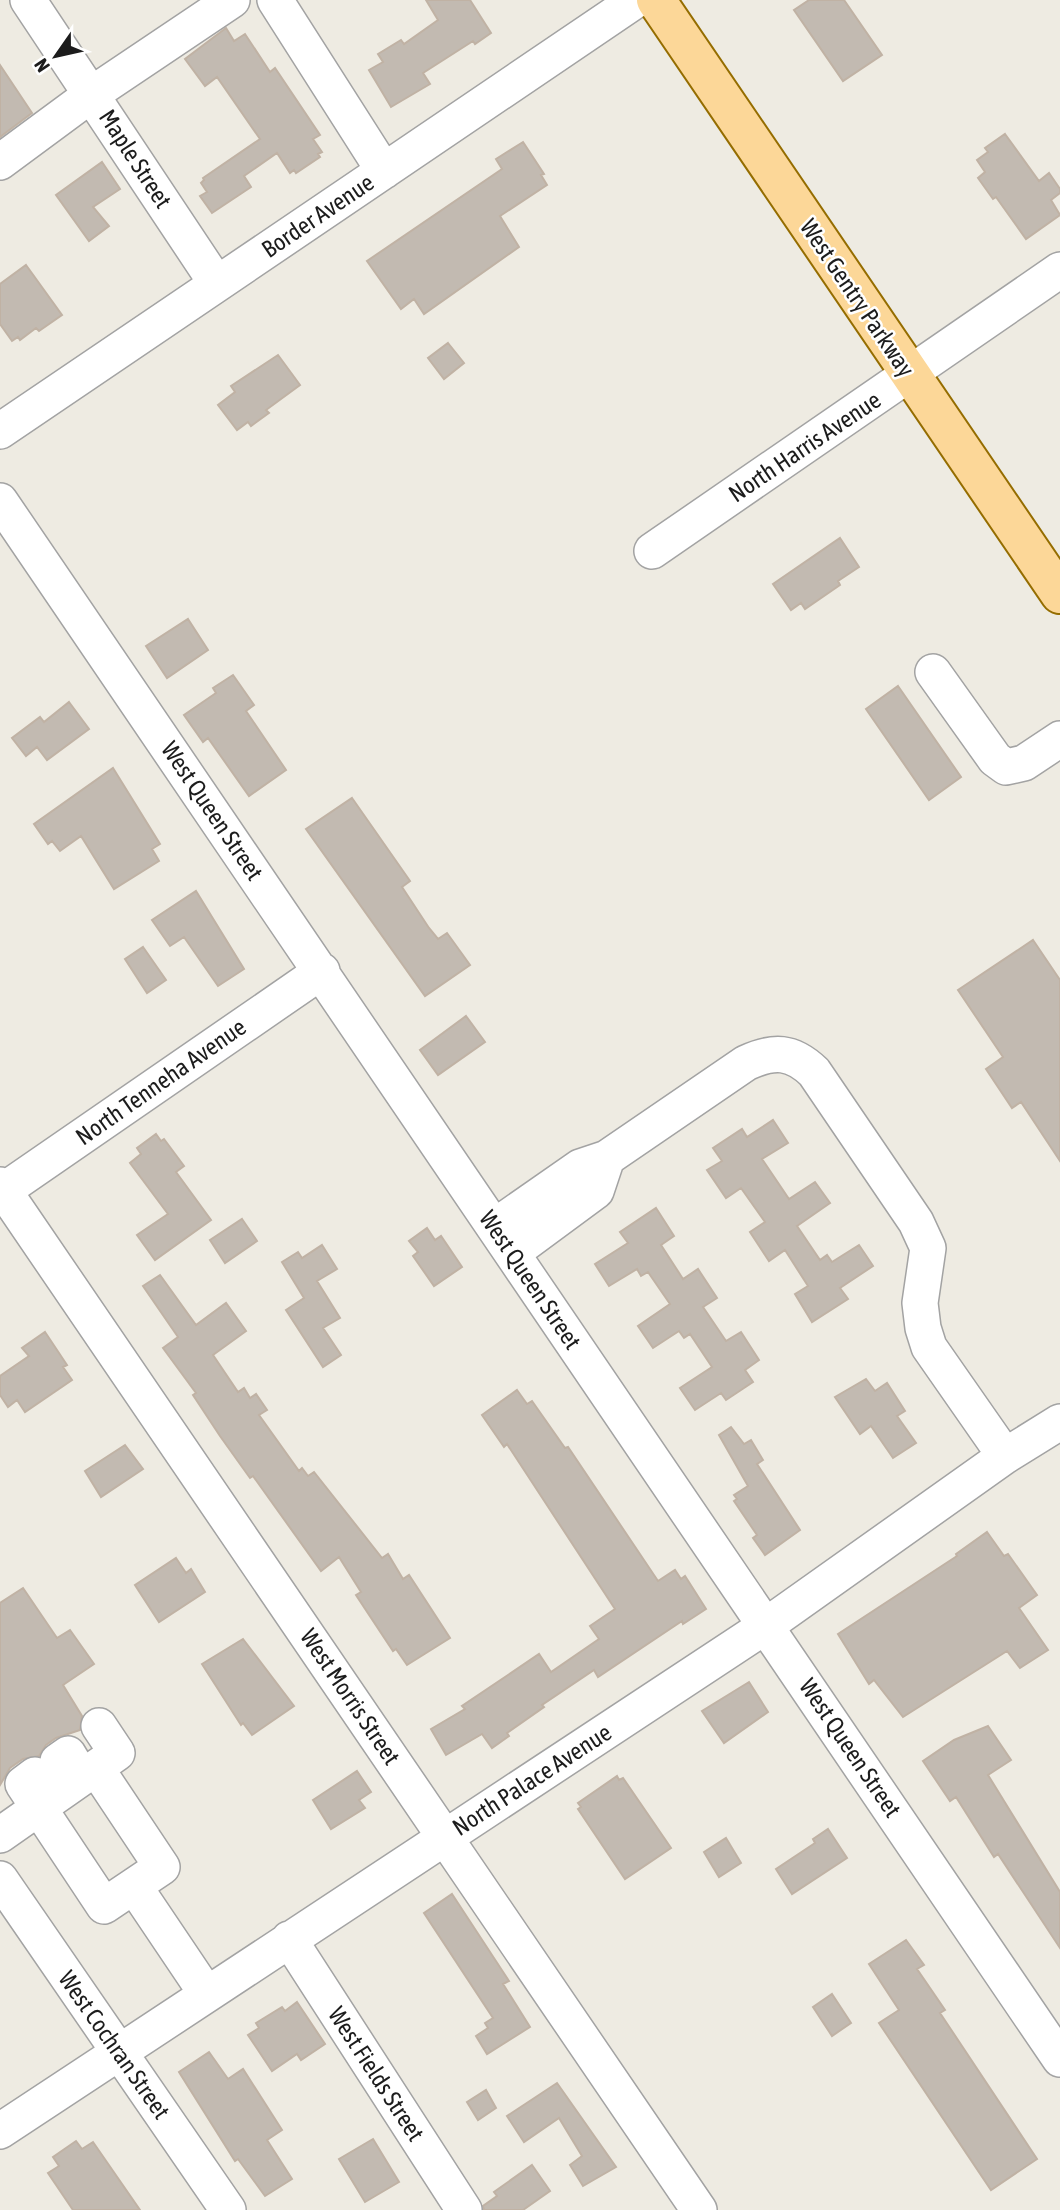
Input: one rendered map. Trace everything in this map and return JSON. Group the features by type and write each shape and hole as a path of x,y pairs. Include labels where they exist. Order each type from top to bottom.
{"main road":[{"name":"West Gentry Parkway","path":"656,0 909,376 1060,594"}],"street":[{"name":"Maple Street","path":"28,0 217,284"},
{"path":"0,162 92,94 232,0"},
{"path":"275,0 384,171"},
{"name":"Border Avenue","path":"0,430 636,0"},
{"name":"North Harris Avenue","path":"652,551 1060,270"},
{"name":"West Queen Street","path":"0,501 1060,2059"},
{"path":"933,672 995,759 1006,767 1024,763 1060,740"},
{"name":"North Tenneha Avenue","path":"1,1189 322,971"},
{"path":"503,1240 580,1167 607,1158 746,1063 763,1055 783,1053 800,1059 814,1072 916,1223 928,1248 920,1303 929,1347 1006,1457"},
{"name":"West Morris Street","path":"1,1189 699,2210"},
{"name":"North Palace Avenue","path":"0,2131 767,1625 1060,1422"},
{"path":"0,1835 62,1778 117,1753 99,1726"},
{"path":"62,1778 162,1867 104,1906 62,1778"},
{"name":"West Cochran Street","path":"0,1879 228,2210"},
{"path":"135,1885 206,1993"},
{"name":"West Fields Street","path":"289,1939 464,2210"}],"building":[{"path":"426,0 470,0 491,33 475,44 473,41 423,73 430,84 391,107 369,70 383,62 378,54 401,40 404,44 438,20"},
{"path":"809,0 844,0 882,55 843,81 794,10"},
{"path":"226,28 234,41 245,34 270,72 275,68 320,135 313,139 322,152 318,154 320,157 296,173 294,170 290,173 277,153 244,176 251,187 212,213 200,196 207,192 201,183 203,178 260,139 217,77 205,86 185,59"},
{"path":"0,65 32,113 0,137"},
{"path":"1005,134 1039,181 1049,173 1060,189 1060,193 1051,200 1060,215 1026,239 996,197 993,199 978,178 985,172 977,160 988,152 985,148"},
{"path":"523,142 544,174 541,175 547,185 500,216 519,247 424,314 414,299 401,309 367,261 502,169 496,159"},
{"path":"102,162 120,189 93,207 109,226 89,241 56,195"},
{"path":"26,265 62,315 39,331 36,328 20,340 18,337 12,341 0,324 0,284"},
{"path":"448,343 464,363 444,379 428,358"},
{"path":"278,355 300,385 266,410 269,413 251,426 248,422 237,430 218,405 235,392 231,386"},
{"path":"840,538 859,567 838,581 840,585 805,609 801,603 791,610 773,584"},
{"path":"188,619 208,650 167,678 146,646"},
{"path":"233,675 254,705 246,711 286,770 249,796 208,738 203,742 184,715 216,693 213,688"},
{"path":"898,686 961,777 929,800 866,709"},
{"path":"69,702 89,729 47,760 37,747 26,756 12,738 40,717 44,722"},
{"path":"113,768 160,844 152,849 159,861 114,889 81,836 60,851 52,841 48,844 34,824"},
{"path":"352,798 410,881 402,887 429,928 438,939 447,933 470,965 425,996 306,829"},
{"path":"196,891 244,969 218,986 184,937 170,946 152,920"},
{"path":"1033,940 1060,980 1060,1161 1021,1102 1012,1108 986,1069 1003,1057 958,990"},
{"path":"143,947 166,980 147,993 125,959"},
{"path":"466,1016 485,1042 438,1075 420,1050"},
{"path":"773,1120 788,1143 762,1159 789,1199 815,1182 830,1203 797,1226 820,1260 827,1255 832,1262 859,1245 873,1266 840,1288 848,1299 812,1322 795,1294 808,1286 785,1250 769,1261 750,1232 765,1222 741,1188 726,1198 707,1170 722,1161 713,1148 742,1129 747,1137"},
{"path":"156,1134 161,1141 164,1139 184,1166 176,1172 211,1220 155,1260 137,1235 168,1214 130,1163 141,1154 137,1148"},
{"path":"656,1208 674,1236 661,1245 683,1279 698,1269 717,1298 703,1307 726,1341 741,1332 759,1360 745,1370 753,1382 726,1400 721,1393 695,1410 680,1388 712,1367 690,1334 684,1338 679,1331 653,1348 638,1326 670,1304 648,1272 641,1276 637,1269 609,1286 595,1264 628,1243 620,1232"},
{"path":"242,1219 257,1241 225,1263 210,1240"},
{"path":"427,1228 435,1240 441,1236 462,1267 434,1286 413,1256 418,1252 409,1241"},
{"path":"322,1245 337,1269 317,1281 340,1318 323,1328 341,1355 323,1367 286,1310 304,1298 282,1262 298,1252 302,1258"},
{"path":"160,1275 196,1325 226,1303 246,1331 213,1355 238,1392 244,1388 250,1398 256,1394 267,1410 259,1415 299,1471 302,1468 308,1476 314,1472 382,1558 388,1554 403,1579 409,1575 450,1638 407,1665 396,1649 393,1651 356,1595 361,1592 339,1557 321,1571 253,1476 250,1478 220,1436 193,1395 196,1393 163,1348 178,1337 143,1286"},
{"path":"45,1332 67,1365 63,1367 72,1380 25,1412 17,1400 8,1407 0,1395 0,1376 29,1356 22,1348"},
{"path":"866,1379 875,1391 887,1383 905,1411 897,1416 916,1443 893,1458 871,1426 860,1434 835,1397"},
{"path":"517,1390 527,1404 532,1401 565,1448 568,1447 658,1581 675,1570 681,1579 685,1576 706,1609 683,1624 682,1621 598,1677 594,1670 542,1705 544,1707 507,1733 509,1736 492,1748 482,1734 446,1755 431,1729 465,1709 462,1706 539,1654 551,1672 599,1639 590,1626 615,1609 507,1444 504,1447 482,1415"},
{"path":"731,1427 744,1444 751,1440 763,1460 757,1464 800,1530 765,1555 753,1538 757,1535 734,1501 737,1499 734,1495 748,1486 719,1435"},
{"path":"125,1445 143,1469 101,1497 85,1471"},
{"path":"987,1532 1004,1556 1008,1554 1037,1595 1019,1608 1048,1650 1020,1668 1007,1651 903,1717 874,1680 869,1684 838,1634 957,1556 956,1554"},
{"path":"176,1558 186,1573 191,1569 205,1592 159,1622 135,1585"},
{"path":"23,1588 57,1638 70,1630 94,1664 63,1685 82,1716 80,1730 56,1738 46,1745 39,1756 23,1759 10,1768 0,1785 0,1603"},
{"path":"243,1639 294,1706 252,1735 243,1723 241,1725 202,1664"},
{"path":"749,1682 768,1712 724,1743 702,1711"},
{"path":"988,1726 1011,1760 988,1775 1060,1892 1060,1948 998,1854 994,1857 956,1797 950,1801 923,1761 954,1740"},
{"path":"357,1771 371,1792 359,1800 365,1808 331,1829 313,1800"},
{"path":"617,1776 619,1780 623,1778 671,1848 625,1879 578,1809 581,1807 578,1803"},
{"path":"828,1829 847,1858 792,1894 776,1869 815,1843 813,1839"},
{"path":"726,1838 741,1863 719,1877 704,1852"},
{"path":"452,1894 509,1981 503,1984 530,2027 487,2054 476,2036 488,2028 485,2023 493,2018 424,1913"},
{"path":"906,1940 924,1965 917,1969 945,2010 940,2013 1037,2159 991,2190 879,2023 899,2010 869,1964"},
{"path":"832,1994 851,2023 832,2036 813,2007"},
{"path":"297,2002 325,2044 301,2060 297,2054 272,2071 248,2035 259,2028 256,2023 282,2007 285,2011"},
{"path":"209,2052 228,2079 243,2069 282,2130 267,2140 292,2179 265,2196 238,2159 235,2161 179,2072"},
{"path":"557,2083 616,2167 583,2186 570,2165 582,2156 559,2118 524,2142 507,2116"},
{"path":"486,2090 496,2108 478,2120 467,2102"},
{"path":"373,2139 399,2182 365,2202 339,2159"},
{"path":"76,2141 82,2149 93,2142 140,2210 73,2210 48,2173 59,2166 53,2157"},
{"path":"532,2165 550,2191 523,2210 484,2210 483,2206 497,2196 494,2192"}]}
